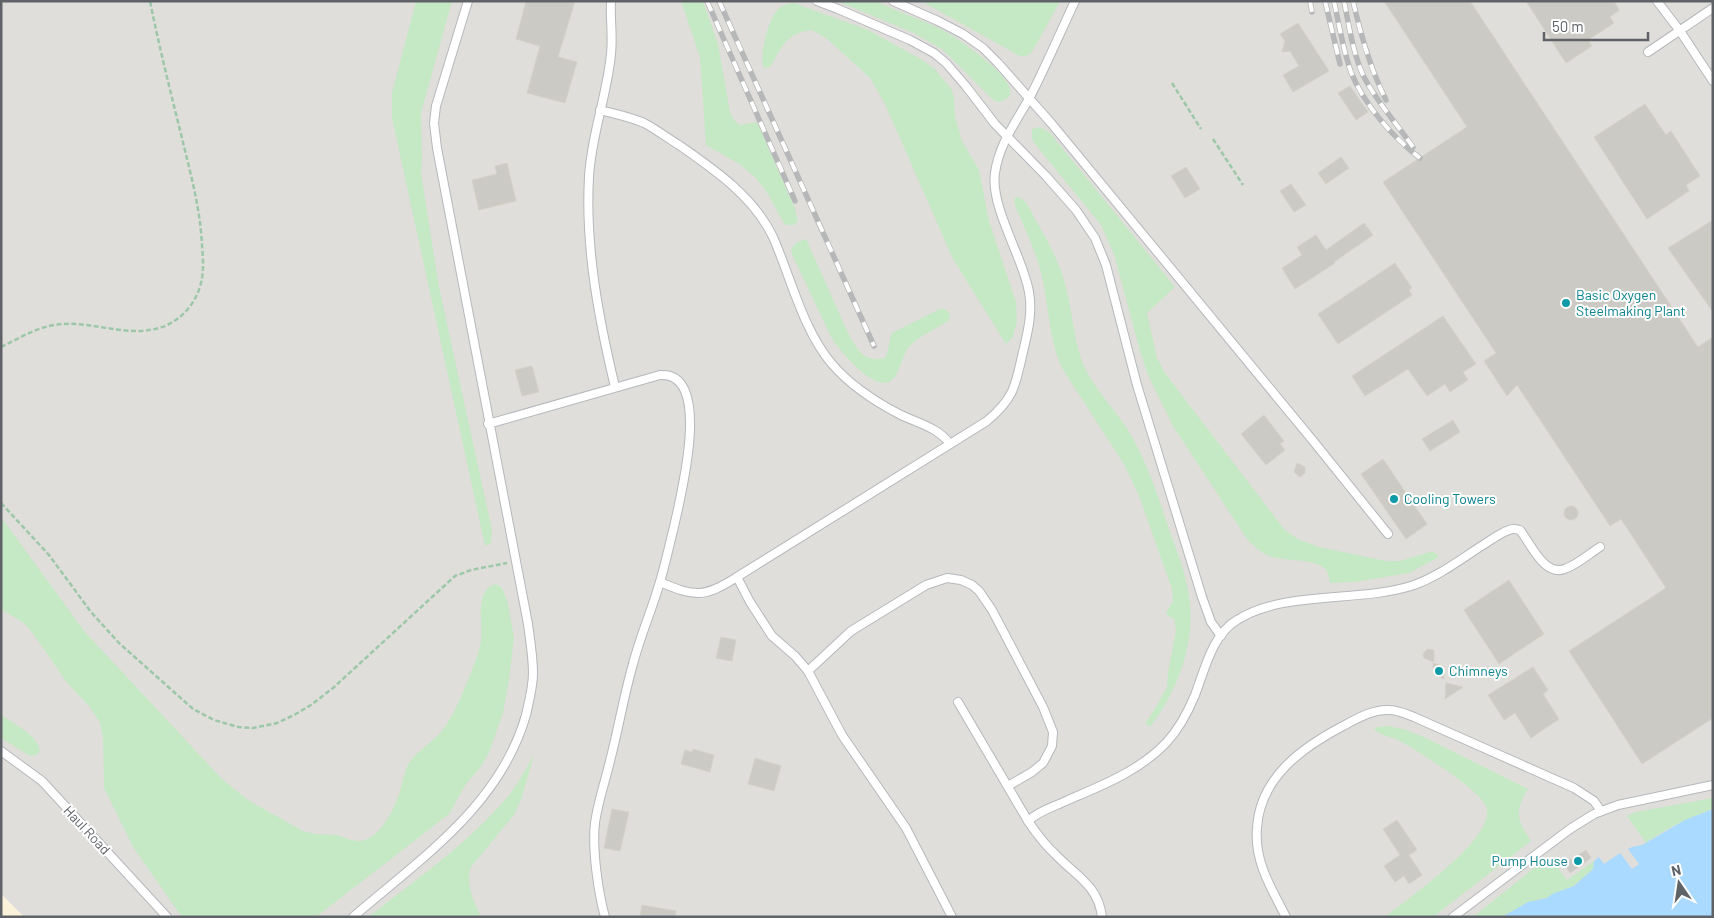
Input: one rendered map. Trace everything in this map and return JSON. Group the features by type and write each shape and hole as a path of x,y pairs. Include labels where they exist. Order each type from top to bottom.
{"lane":[{"path":"353,917 470,814 498,779 514,748 528,707 533,674 530,640 436,148 434,122 436,106 468,1"},
{"path":"611,1 611,56 591,161 588,218 604,336 615,388"},
{"path":"817,1 910,40 934,53 956,73 995,124 1046,176 1087,224 1100,249 1137,385 1202,597 1211,622 1220,636"},
{"path":"893,1 938,21 973,41 990,55 1029,98 1388,534"},
{"path":"660,582 683,591 699,594 714,591 987,421 1007,402 1016,378 1030,320 1029,291 996,192 995,172 1007,136 1029,98 1075,1"},
{"path":"1657,1 1680,31 1713,81"},
{"path":"1648,52 1713,8"},
{"path":"600,110 632,118 654,129 699,160 737,190 766,224 806,319 815,338 831,363 866,395 940,433 950,444"},
{"path":"488,424 660,375 676,378 683,386 688,402 690,422 688,457 679,503 660,582 632,665 595,822 596,856 605,917"},
{"path":"1028,821 1046,809 1110,782 1128,772 1166,743 1188,712 1211,652 1220,636 1236,620 1245,615 1268,607 1293,602 1374,594 1419,583 1511,529 1520,530 1544,564 1555,570 1565,569 1600,547"},
{"path":"737,577 750,602 772,636 800,661 808,671 842,734 906,828 952,917"},
{"path":"808,671 851,631 926,585 947,578 961,580 972,585 979,591 992,610 1043,707 1053,732 1052,746 1043,763 1008,786"},
{"path":"958,702 1028,821 1056,856 1090,886 1099,902 1102,917"},
{"path":"1286,917 1263,872 1258,854 1256,830 1262,801 1277,776 1301,751 1336,730 1377,711 1397,711 1423,721 1574,788 1594,802 1601,811"},
{"name":"Haul Road","path":"1,751 42,781 167,917"},
{"path":"1453,917 1570,829 1601,811 1625,803 1713,785"}],"path":[{"path":"1,347 55,325 82,325 134,332 160,328 181,316 194,300 199,290 202,282 203,254 199,207 150,1"},
{"path":"1172,83 1202,129"},
{"path":"1213,139 1243,185"},
{"path":"1,503 48,555 91,612 119,644 193,708 214,720 238,727 252,728 277,723 312,704 333,688 455,576 471,570 515,562"}],"shaded area":[{"path":"1,1 1713,1 1713,917 24,917 1,894"}],"green space":[{"path":"416,1 452,1 421,113 421,173 439,287 492,530 491,543 485,546 392,118 392,93"},
{"path":"681,1 703,1 718,44 730,112 734,120 740,125 757,122 795,209 798,221 794,225 786,225 783,222 768,194 755,177 739,164 706,145 700,57"},
{"path":"837,1 875,1 939,28 975,51 990,64 1002,76 1009,87 1009,96 999,102 993,100 943,50 914,33"},
{"path":"921,1 1058,1 1059,3 1032,52 1026,56 1020,56"},
{"path":"794,3 868,30 919,58 935,69 952,90 955,117 962,141 979,170 989,221 1016,302 1017,321 1013,337 1006,344 953,259 884,102 870,78 826,38 812,30 791,37 782,47 770,67 764,68 763,46 772,19 779,8 786,4"},
{"path":"1040,127 1050,133 1175,287 1147,313 1157,358 1165,373 1284,529 1298,539 1319,547 1386,561 1400,561 1430,552 1434,552 1439,557 1409,573 1355,582 1330,583 1327,571 1319,565 1306,561 1269,556 1260,551 1247,539 1173,426 1148,375 1114,254 1101,225 1032,139 1032,129"},
{"path":"1016,197 1028,205 1056,259 1065,284 1078,349 1085,368 1128,430 1141,455 1185,577 1190,604 1189,637 1186,653 1168,700 1150,727 1145,723 1167,687 1176,630 1174,619 1166,613 1173,601 1172,589 1139,496 1125,466 1062,368 1054,346 1040,268 1015,205 1014,200"},
{"path":"806,239 848,333 862,354 867,357 872,359 885,358 892,333 940,309 945,309 949,313 948,321 910,346 892,380 885,383 877,381 858,369 831,337 791,252 791,249 797,242"},
{"path":"1,517 85,632 221,778 248,800 303,831 337,835 356,841 366,840 379,830 398,798 409,763 439,734 455,710 480,646 482,600 489,587 496,584 504,592 508,604 514,638 503,713 489,753 479,769 466,784 449,814 316,917 182,917 133,847 104,788 103,736 99,721 89,706 68,684 25,624 1,609"},
{"path":"1,715 25,730 35,740 40,751 36,755 30,756 1,738"},
{"path":"1388,726 1403,729 1424,737 1528,789 1519,810 1519,816 1531,841 1433,917 1385,917 1430,882 1466,850 1479,833 1486,819 1486,806 1475,793 1446,770 1407,745 1374,729"},
{"path":"534,755 521,800 514,815 471,867 469,874 470,887 481,917 368,917 478,828 510,794"},
{"path":"1713,798 1713,809 1678,824 1646,843 1627,816 1636,812"},
{"path":"1549,856 1567,880 1594,861 1593,869 1574,886 1552,894 1547,898 1528,902 1502,917 1473,917"}],"sand":[{"path":"1,894 24,917 1,917"}],"water":[{"path":"1713,809 1713,917 1502,917 1528,902 1547,898 1552,894 1574,886 1593,869 1594,861 1599,857 1604,864 1620,853 1632,869 1639,864 1628,849 1642,845 1685,820"}],"building":[{"path":"526,1 575,1 558,57 577,62 565,103 527,93 540,46 516,39"},
{"name":"Basic Oxygen Steelmaking Plant","path":"1384,1 1470,1 1698,347 1713,337 1713,718 1642,764 1569,651 1666,588 1621,519 1610,526 1517,385 1507,396 1484,361 1496,353 1383,182 1467,127"},
{"path":"1526,1 1614,1 1619,10 1610,17 1614,23 1588,40 1592,46 1566,63"},
{"path":"1298,23 1329,71 1293,92 1283,75 1299,66 1290,51 1282,52 1285,41 1280,34"},
{"path":"1350,86 1368,112 1356,120 1338,93"},
{"path":"1645,104 1666,135 1671,131 1700,176 1686,185 1689,191 1647,219 1594,137"},
{"path":"1341,157 1349,168 1326,184 1318,173"},
{"path":"507,163 516,201 479,210 472,180 497,174 495,166"},
{"path":"1186,167 1200,189 1185,198 1171,176"},
{"path":"1291,184 1306,205 1294,212 1280,191"},
{"name":"Basic Oxygen Steelmaking Plant","path":"1713,220 1713,312 1668,248"},
{"path":"1364,223 1373,235 1295,289 1282,268 1302,255 1297,247 1316,235 1326,250"},
{"path":"1395,263 1412,288 1409,290 1412,295 1338,344 1318,314"},
{"path":"1443,316 1476,364 1463,372 1468,380 1450,392 1445,384 1427,396 1408,369 1365,396 1352,376"},
{"path":"532,366 539,392 522,396 515,370"},
{"path":"1264,415 1284,441 1280,444 1285,450 1266,465 1241,434"},
{"path":"1453,420 1460,432 1430,451 1422,439"},
{"name":"Cooling Towers","path":"1383,459 1427,524 1406,539 1361,474"},
{"path":"1297,463 1305,467 1305,473 1300,477 1294,472"},
{"path":"1568,506 1574,506 1578,513 1574,520 1568,520 1564,516 1564,510"},
{"path":"1509,580 1544,634 1499,664 1464,610"},
{"path":"721,637 736,640 732,661 716,658"},
{"path":"1427,649 1434,650 1434,662 1424,658 1423,654"},
{"name":"Chimneys","path":"1433,663 1442,666 1444,679 1434,675"},
{"path":"1533,667 1548,690 1543,694 1559,719 1531,738 1515,713 1504,720 1488,695"},
{"path":"1446,683 1463,687 1445,699"},
{"path":"693,749 714,755 710,772 681,764 685,750 692,752"},
{"path":"755,758 781,766 774,791 748,784"},
{"path":"612,809 629,812 620,851 604,848"},
{"path":"1397,820 1417,850 1409,855 1422,875 1409,884 1404,876 1395,882 1384,866 1400,855 1383,829"},
{"name":"Pump House","path":"1586,850 1591,858 1570,873 1564,864"},
{"path":"642,905 676,911 675,917 640,917"}],"railway":[{"path":"707,1 795,201"},
{"path":"719,1 874,346"},
{"path":"1310,1 1312,12"},
{"path":"1325,1 1340,64"},
{"path":"1334,1 1341,37 1356,84 1371,108 1389,130 1420,158"},
{"path":"1344,1 1354,49 1364,77 1381,104 1413,147"},
{"path":"1353,1 1366,52 1386,100"}],"place":[{"name":"Basic Oxygen Steelmaking Plant","path":"1566,303"},
{"name":"Cooling Towers","path":"1394,499"},
{"name":"Chimneys","path":"1439,671"},
{"name":"Pump House","path":"1578,861"}]}
